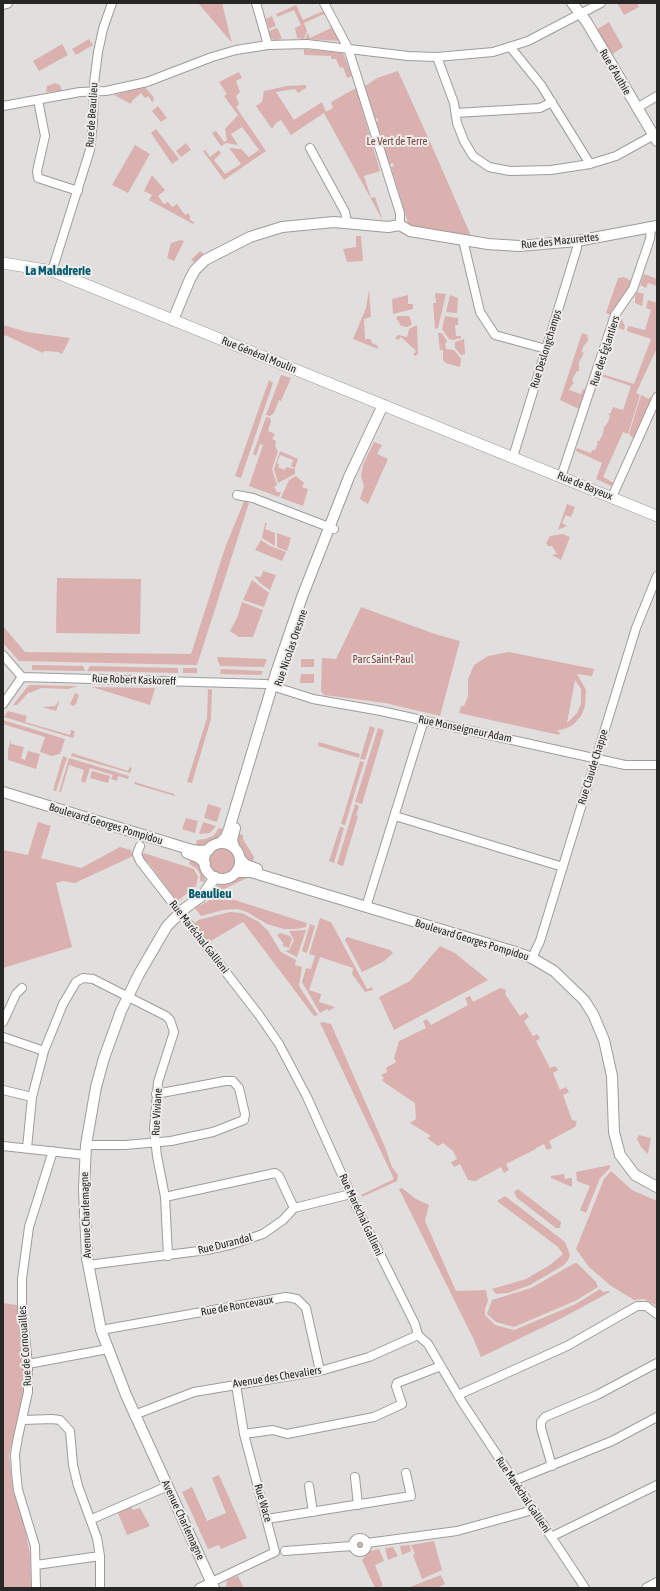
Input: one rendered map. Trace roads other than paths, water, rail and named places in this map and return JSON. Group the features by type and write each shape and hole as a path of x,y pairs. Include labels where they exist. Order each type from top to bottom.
{"main road":[{"name":"Rue Général Moulin","path":"3,263 52,271 513,457"},
{"name":"Rue de Bayeux","path":"513,457 657,516"}],"street":[{"name":"Rue de Beaulieu","path":"52,271 90,150 100,38 112,3"},
{"path":"256,3 268,45"},
{"path":"173,320 195,270 215,254 250,236 270,230 300,225 347,222 388,227 400,225 400,213 348,48 324,3"},
{"name":"Rue d'Authie","path":"572,3 655,138"},
{"path":"3,106 147,82 216,56 268,45 307,44 408,56 437,57 493,52 511,48 533,39 601,3"},
{"path":"511,48 541,85 590,164"},
{"path":"437,57 454,103 459,128 468,149 478,160 489,167 510,171 551,170 590,164 625,152 655,138"},
{"path":"637,108 657,96"},
{"path":"38,100 45,136 37,171 38,178 78,191"},
{"path":"456,113 540,108 552,102"},
{"path":"310,148 345,212 347,222"},
{"name":"Rue des Mazurettes","path":"400,225 410,231 463,240 518,246 577,241 654,227"},
{"name":"Rue des Églantiers","path":"561,476 615,315 633,289 654,227"},
{"path":"463,240 480,312 495,335 546,349"},
{"name":"Rue Deslongchamps","path":"513,457 577,248 577,241"},
{"path":"612,497 657,397"},
{"name":"Rue Nicolas Oresme","path":"220,843 226,837 275,686 331,528 383,405"},
{"path":"237,495 253,498 331,528"},
{"name":"Rue Claude Chappe","path":"533,957 540,943 636,628 657,576"},
{"path":"3,655 22,677 3,704"},
{"name":"Rue Robert Kaskoreff","path":"22,677 258,683 275,686"},
{"name":"Rue Nicolas Oresme","path":"234,847 233,834 275,686"},
{"name":"Rue Monseigneur Adam","path":"275,686 313,699 424,720 596,757 625,765 657,765"},
{"path":"367,905 424,720"},
{"name":"Boulevard Georges Pompidou","path":"3,792 192,850 209,850"},
{"name":"Boulevard Georges Pompidou","path":"3,797 190,855 199,858 205,863"},
{"path":"395,816 563,867"},
{"path":"220,843 234,847 240,859 237,872 226,879 215,877 208,872 205,863 209,850 220,843"},
{"name":"Rue Maréchal Gallieni","path":"140,846 137,857 259,1015 279,1044 307,1097 351,1194 415,1324 418,1335 428,1344 458,1395 513,1481 585,1588"},
{"name":"Boulevard Georges Pompidou","path":"240,859 250,867 533,957 562,973 581,991 593,1007 608,1039 617,1081 618,1132 620,1143 624,1152 633,1166 642,1174 657,1182"},
{"name":"Boulevard Georges Pompidou","path":"237,872 251,872 367,905"},
{"name":"Avenue Charlemagne","path":"213,1585 134,1415 101,1330 88,1265 84,1190 86,1150 96,1087 104,1058 128,997 163,932 180,912 203,895 215,877"},
{"name":"Boulevard Georges Pompidou","path":"533,957 563,978 584,1000 593,1014 604,1040 610,1061 614,1132 620,1155 635,1175 657,1187"},
{"name":"Rue Viviane","path":"44,1051 63,1004 73,986 79,980 88,978 93,979 166,1016 173,1026 172,1038 161,1070 156,1094 155,1143 165,1197 168,1256"},
{"path":"3,1022 16,994 22,988"},
{"path":"3,1037 44,1051 32,1097 27,1148"},
{"path":"3,1146 53,1151 86,1150 155,1143 200,1135 244,1120 245,1114 239,1088 233,1081 225,1081 156,1094"},
{"path":"3,1090 32,1097"},
{"name":"Rue de Cornouailles","path":"36,1588 35,1546 18,1490 15,1454 28,1392 28,1364 22,1308 24,1254 34,1209 53,1151"},
{"path":"165,1197 274,1173 279,1176 294,1208"},
{"name":"Rue Durandal","path":"88,1265 168,1256 219,1248 253,1238 274,1227 294,1208 351,1194"},
{"name":"Rue de Roncevaux","path":"101,1330 286,1297 292,1298 297,1299 306,1308 320,1371"},
{"path":"458,1395 567,1346 637,1306 646,1306 657,1314"},
{"name":"Avenue des Chevaliers","path":"134,1415 194,1392 320,1371 369,1357 418,1335"},
{"path":"28,1364 108,1349"},
{"path":"552,1466 541,1428 541,1422 545,1417 597,1395 657,1362"},
{"path":"244,1434 273,1430 287,1434 374,1417 402,1404 396,1386 397,1382 441,1366"},
{"name":"Rue Wace","path":"213,1585 275,1552 244,1434 236,1385"},
{"path":"513,1481 612,1441 657,1418"},
{"path":"23,1420 60,1420 70,1431 73,1465 78,1486 92,1519 100,1556 100,1588"},
{"path":"267,1519 411,1496 406,1473"},
{"path":"354,1477 358,1505"},
{"path":"551,1537 657,1485"},
{"path":"92,1519 168,1486"},
{"path":"309,1486 313,1512"},
{"path":"284,1551 352,1546 355,1550 362,1552 367,1543 457,1531 533,1510"},
{"path":"36,1565 100,1556"},
{"path":"646,1588 657,1582"},
{"path":"200,1588 213,1585"}],"district":[{"name":"La Maladrerie","path":"58,271"},
{"name":"Beaulieu","path":"210,894"}],"park label":[{"name":"Le Vert de Terre","path":"397,142"},
{"name":"Parc Saint-Paul","path":"383,660"}]}
